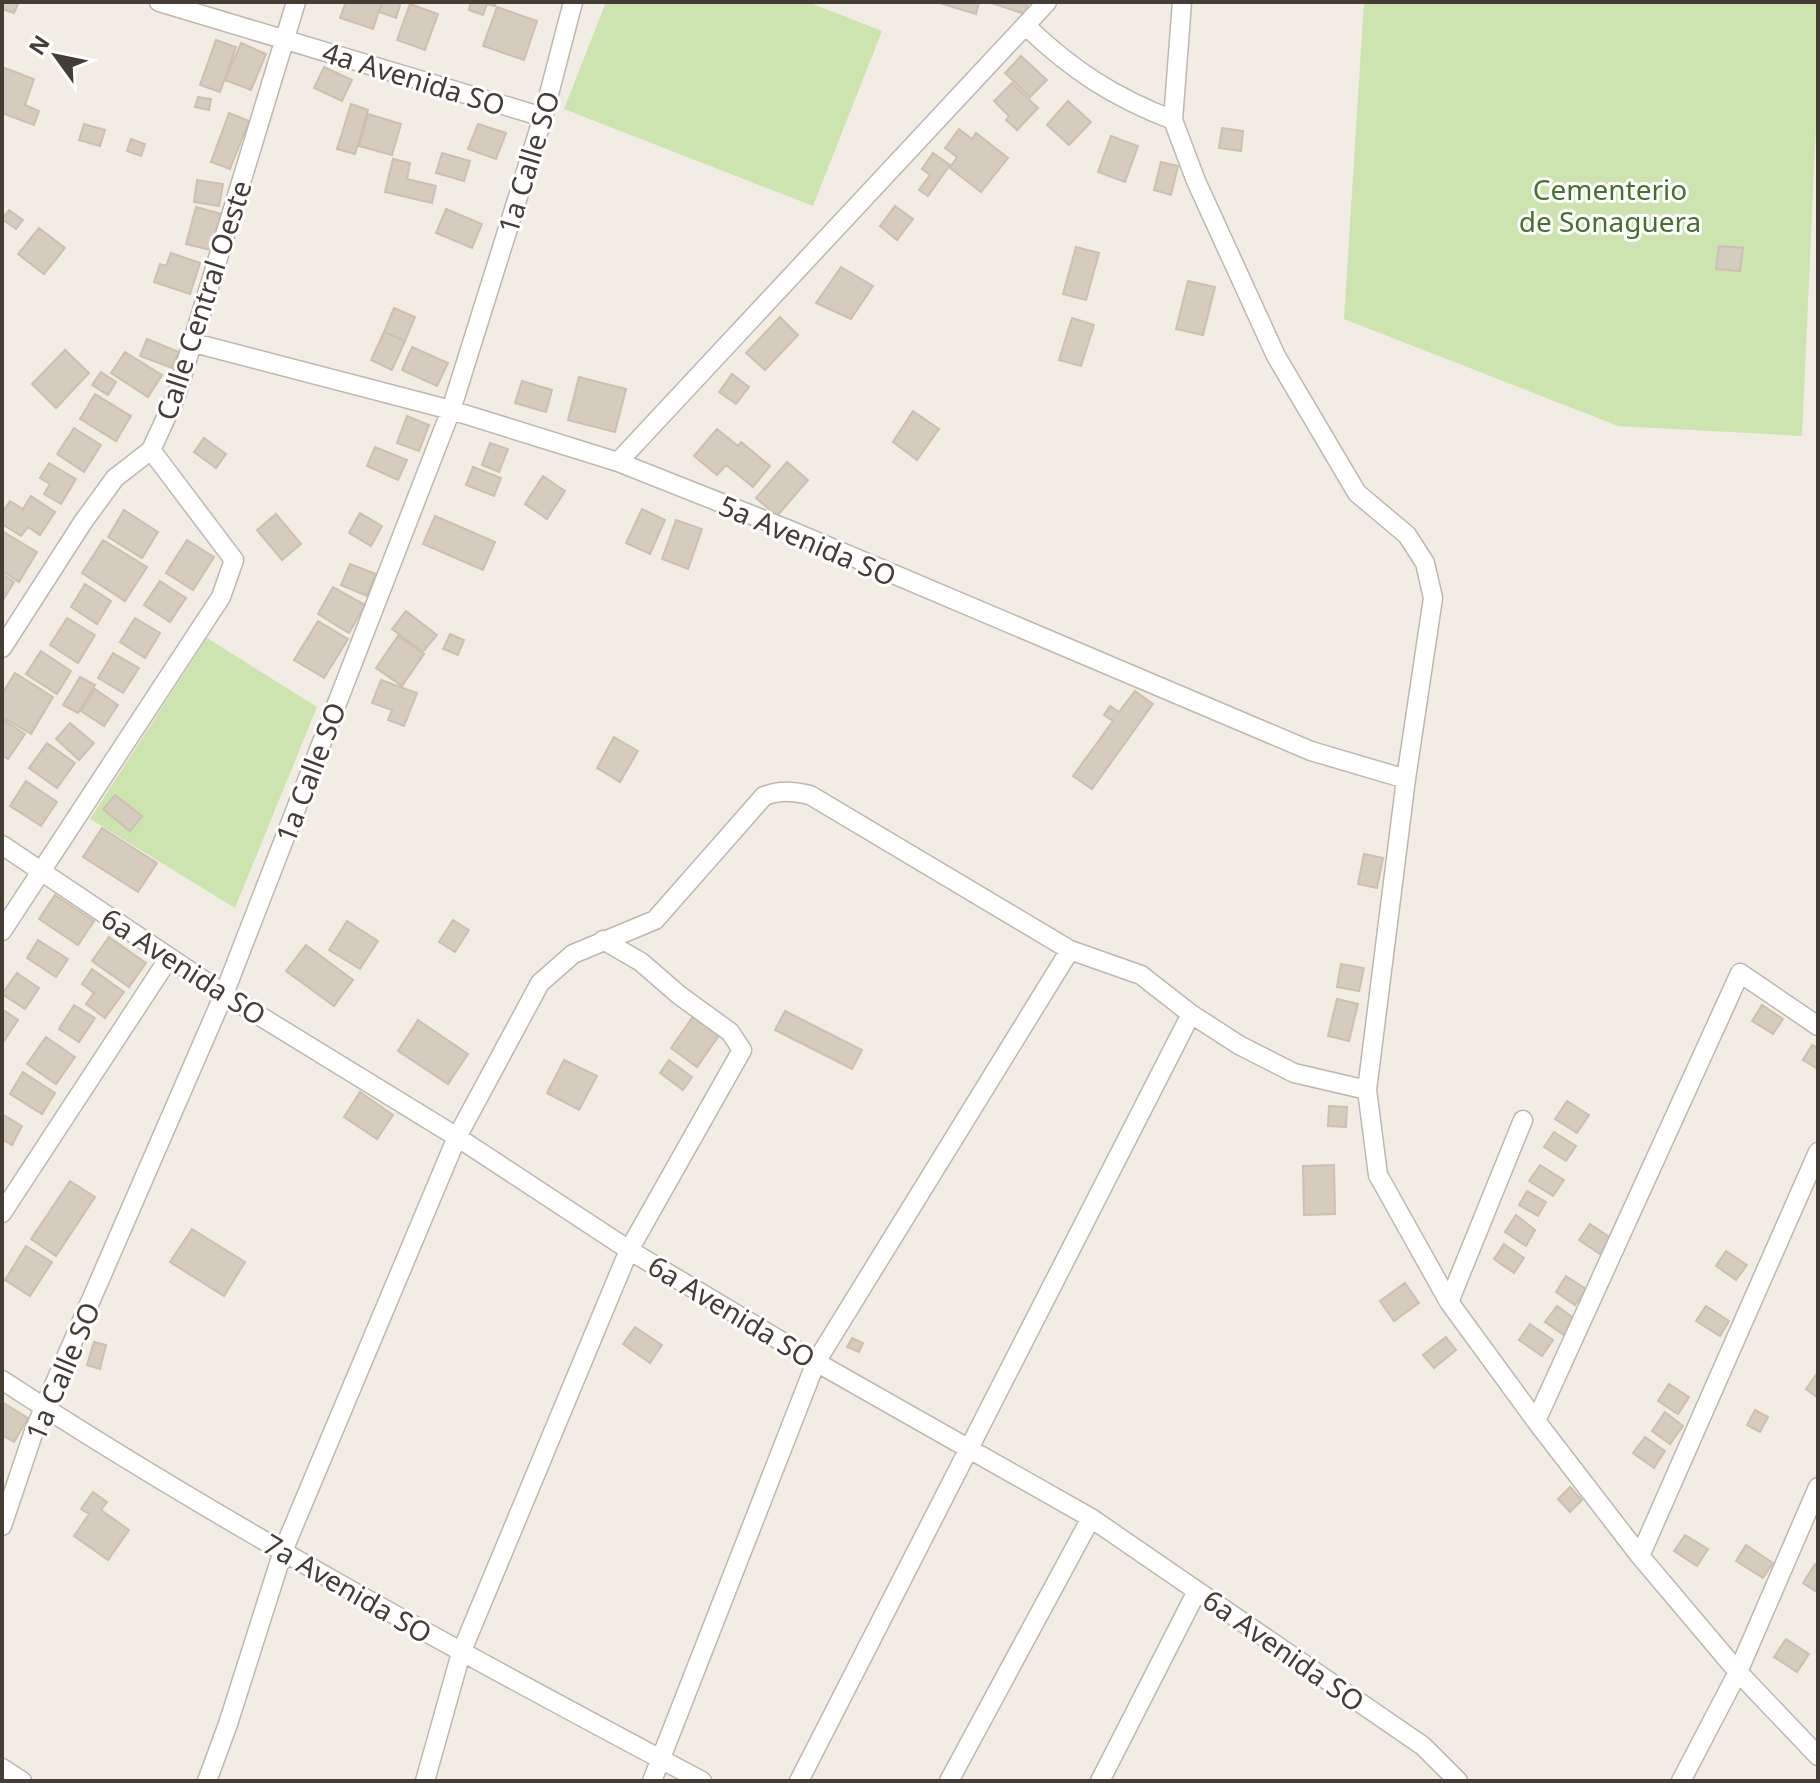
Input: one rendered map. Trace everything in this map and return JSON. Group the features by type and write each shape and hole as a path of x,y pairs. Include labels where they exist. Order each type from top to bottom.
{"street":[{"name":"4a Avenida SO","path":"159,2 543,117"},
{"name":"Calle Central Oeste","path":"2,648 115,478 151,450 176,396 296,2"},
{"name":"1a Calle SO","path":"2,1526 34,1431 224,994 451,410 543,117 573,2"},
{"path":"618,462 1047,2"},
{"path":"1182,2 1173,120 1196,181 1276,356 1357,493 1407,535 1425,563 1433,598 1406,779 1367,1090 1378,1175 1449,1302 1536,1421 1640,1556 1738,1672 1818,1756"},
{"path":"1026,26 1093,83 1132,104 1173,120"},
{"name":"5a Avenida SO","path":"194,343 451,410 618,462 787,529 1311,751 1406,779"},
{"path":"2,931 221,597 234,560 151,450"},
{"path":"207,1781 283,1551 457,1137 540,983 573,954 655,920 764,796 777,791 810,795 1070,950 1141,975 1191,1014 1239,1045 1294,1073 1367,1090"},
{"name":"6a Avenida SO","path":"2,845 224,994 457,1137 629,1250 816,1362 1091,1518 1423,1746 1458,1781"},
{"path":"425,1781 461,1653 629,1250 742,1050 730,1032 679,995 641,962 603,940"},
{"path":"652,1781 816,1362 1070,950"},
{"path":"2,1213 169,958"},
{"path":"1536,1421 1740,973 1818,1026"},
{"path":"799,1781 1191,1014"},
{"path":"1449,1302 1523,1120"},
{"path":"1640,1556 1818,1152"},
{"name":"7a Avenida SO","path":"2,1380 283,1551 461,1653 702,1781"},
{"path":"2,1483 34,1431"},
{"path":"1681,1781 1738,1672 1818,1487"},
{"path":"949,1781 1091,1518"},
{"path":"1100,1781 1197,1591"},
{"path":"2,1768 22,1781"}],"green space":[{"path":"606,2 808,2 882,31 813,206 564,109"},
{"name":"Cementerio de Sonaguera","path":"1364,2 1818,2 1818,80 1802,436 1618,426 1344,319"},
{"path":"207,638 317,707 235,908 90,819"}],"building":[{"path":"2,2 19,2 14,13 2,9"},
{"path":"346,2 382,2 373,29 340,18"},
{"path":"383,2 401,2 396,18 379,12"},
{"path":"471,2 496,2 495,6 487,4 483,15 469,10"},
{"path":"936,2 979,2 976,14"},
{"path":"988,2 1028,2 1025,14"},
{"path":"410,4 438,14 425,50 397,40"},
{"path":"497,7 537,21 524,60 483,46"},
{"path":"216,40 236,47 220,92 200,85"},
{"path":"241,43 266,54 251,90 225,80"},
{"path":"1021,56 1047,80 1030,97 1005,73"},
{"path":"2,67 34,79 25,105 39,111 34,125 2,113"},
{"path":"324,67 352,80 342,101 314,88"},
{"path":"1012,83 1038,108 1017,130 1006,120 1009,116 994,101"},
{"path":"198,97 211,99 209,110 195,107"},
{"path":"1068,101 1091,122 1069,145 1047,125"},
{"path":"351,104 368,110 355,154 337,149"},
{"path":"229,113 249,121 230,169 211,162"},
{"path":"368,114 401,124 392,155 359,146"},
{"path":"84,124 105,130 100,146 79,140"},
{"path":"478,124 506,133 496,159 468,149"},
{"path":"1222,128 1243,131 1241,151 1219,148"},
{"path":"959,129 972,139 976,133 1008,158 981,192 950,168 957,157 945,148"},
{"path":"1111,136 1138,146 1125,182 1098,172"},
{"path":"131,139 145,144 141,156 127,151"},
{"path":"442,153 470,161 464,181 436,173"},
{"path":"933,153 950,165 928,196 919,190 930,175 922,169"},
{"path":"393,159 410,163 407,179 436,186 432,203 385,192"},
{"path":"1161,162 1178,166 1171,195 1154,190"},
{"path":"197,180 223,184 219,206 194,202"},
{"path":"895,206 913,219 897,240 880,226"},
{"path":"196,207 221,214 211,250 186,244"},
{"path":"446,209 482,224 472,248 436,233"},
{"path":"9,210 23,220 16,229 2,219"},
{"path":"39,228 65,248 44,274 18,254"},
{"path":"1719,246 1743,248 1740,271 1716,269"},
{"path":"1076,247 1099,253 1086,300 1063,294"},
{"path":"171,253 200,263 190,294 154,282 160,264 166,266"},
{"path":"841,267 873,286 851,319 816,303"},
{"path":"1188,281 1215,287 1203,335 1176,329"},
{"path":"394,308 415,317 405,341 384,332"},
{"path":"780,317 798,335 765,370 746,353"},
{"path":"1072,318 1094,325 1081,366 1059,360"},
{"path":"384,332 405,341 392,370 371,360"},
{"path":"147,339 179,352 172,368 140,356"},
{"path":"412,347 448,363 437,386 402,370"},
{"path":"65,350 89,373 56,408 32,384"},
{"path":"125,352 162,375 148,397 111,373"},
{"path":"101,372 116,382 108,395 92,385"},
{"path":"732,374 749,387 736,404 719,392"},
{"path":"579,377 626,389 615,432 568,420"},
{"path":"522,381 552,390 546,412 515,403"},
{"path":"95,394 131,416 116,441 80,419"},
{"path":"913,411 939,429 917,460 893,442"},
{"path":"407,416 429,425 419,451 397,443"},
{"path":"74,428 101,445 84,472 57,454"},
{"path":"717,429 738,446 741,442 770,466 753,487 726,465 717,475 694,456"},
{"path":"204,438 226,454 216,468 194,452"},
{"path":"490,443 508,449 499,472 482,465"},
{"path":"375,447 407,460 398,480 367,466"},
{"path":"787,462 808,480 777,516 756,498"},
{"path":"49,463 76,479 61,504 44,494 50,484 40,478"},
{"path":"473,467 501,478 494,496 466,485"},
{"path":"543,476 565,491 547,519 525,504"},
{"path":"31,496 55,512 40,535 28,527 21,536 2,524 2,513 10,501 23,509"},
{"path":"642,509 665,520 650,554 626,543"},
{"path":"124,510 158,532 142,558 108,537"},
{"path":"360,513 382,526 371,546 349,533"},
{"path":"276,514 301,544 282,560 257,530"},
{"path":"435,516 495,542 483,570 423,544"},
{"path":"676,520 702,529 688,569 662,559"},
{"path":"2,531 37,552 19,582 2,571"},
{"path":"103,540 147,567 125,601 82,573"},
{"path":"187,540 214,557 193,590 166,573"},
{"path":"350,564 376,574 367,596 341,585"},
{"path":"2,574 14,582 2,602"},
{"path":"160,581 186,598 170,622 144,605"},
{"path":"85,584 111,601 97,624 71,607"},
{"path":"333,587 365,605 349,633 318,614"},
{"path":"406,611 437,635 423,652 392,629"},
{"path":"67,618 95,635 78,663 50,645"},
{"path":"135,618 160,633 145,658 120,642"},
{"path":"318,621 348,639 324,678 294,660"},
{"path":"450,634 464,640 458,655 443,649"},
{"path":"398,636 424,654 402,686 376,668"},
{"path":"41,651 71,671 57,694 26,674"},
{"path":"113,653 139,668 123,693 98,678"},
{"path":"15,673 53,697 31,734 2,717 2,694"},
{"path":"80,677 95,685 78,713 63,705"},
{"path":"381,680 417,693 404,726 388,720 392,710 372,703"},
{"path":"95,689 118,705 104,726 81,711"},
{"path":"1135,691 1153,704 1092,789 1073,776 1113,721 1104,715 1110,706 1119,712"},
{"path":"2,719 25,734 8,759 2,755"},
{"path":"70,723 94,743 79,760 56,739"},
{"path":"614,737 638,751 620,782 597,768"},
{"path":"47,743 75,763 57,788 29,768"},
{"path":"26,781 57,802 41,826 10,806"},
{"path":"115,795 142,816 130,831 103,809"},
{"path":"102,828 157,863 138,892 83,857"},
{"path":"1364,854 1383,858 1377,888 1358,884"},
{"path":"55,895 94,921 78,945 39,919"},
{"path":"453,920 469,930 455,952 439,942"},
{"path":"347,921 378,941 360,969 329,950"},
{"path":"109,937 146,963 129,987 92,961"},
{"path":"38,940 68,959 56,977 27,958"},
{"path":"306,945 353,980 334,1006 286,971"},
{"path":"1341,964 1364,968 1359,991 1337,987"},
{"path":"92,969 124,992 105,1018 86,1004 94,993 82,984"},
{"path":"17,973 39,988 25,1009 2,994"},
{"path":"1337,999 1358,1004 1349,1041 1328,1036"},
{"path":"74,1005 95,1018 79,1042 59,1029"},
{"path":"1762,1005 1783,1019 1773,1034 1752,1021"},
{"path":"2,1009 18,1020 4,1041 2,1040"},
{"path":"785,1011 862,1050 852,1069 775,1030"},
{"path":"694,1015 720,1034 697,1067 671,1048"},
{"path":"418,1020 468,1054 448,1084 398,1051"},
{"path":"46,1037 75,1057 56,1084 27,1064"},
{"path":"1812,1045 1818,1048 1818,1069 1803,1060"},
{"path":"564,1060 597,1076 579,1110 547,1093"},
{"path":"669,1060 692,1077 683,1090 660,1073"},
{"path":"23,1072 55,1093 42,1114 10,1094"},
{"path":"360,1092 393,1115 377,1139 344,1117"},
{"path":"1567,1101 1589,1115 1577,1133 1555,1119"},
{"path":"1329,1106 1347,1107 1346,1127 1328,1126"},
{"path":"2,1114 22,1126 12,1145 2,1139"},
{"path":"1554,1132 1576,1146 1566,1161 1544,1147"},
{"path":"1334,1165 1335,1214 1304,1215 1303,1166"},
{"path":"1540,1165 1564,1180 1553,1196 1529,1181"},
{"path":"70,1181 95,1197 56,1256 31,1239"},
{"path":"1527,1191 1546,1202 1538,1216 1519,1205"},
{"path":"1516,1215 1535,1230 1526,1246 1505,1232"},
{"path":"1590,1224 1611,1238 1600,1254 1579,1240"},
{"path":"192,1229 245,1262 224,1296 170,1262"},
{"path":"1504,1244 1524,1258 1514,1273 1494,1259"},
{"path":"26,1246 52,1262 30,1296 5,1280"},
{"path":"1726,1251 1747,1265 1736,1280 1716,1266"},
{"path":"1566,1276 1586,1289 1575,1305 1556,1292"},
{"path":"1405,1283 1419,1303 1394,1321 1380,1301"},
{"path":"1557,1306 1575,1319 1564,1335 1545,1322"},
{"path":"1706,1306 1729,1321 1720,1336 1696,1321"},
{"path":"1530,1324 1553,1340 1542,1356 1519,1340"},
{"path":"635,1327 662,1345 650,1363 623,1344"},
{"path":"1446,1337 1456,1350 1434,1368 1423,1355"},
{"path":"852,1338 863,1343 859,1352 847,1347"},
{"path":"94,1342 106,1345 100,1369 87,1365"},
{"path":"1818,1373 1818,1398 1806,1389"},
{"path":"1669,1384 1689,1397 1678,1414 1658,1401"},
{"path":"2,1402 28,1418 14,1442 2,1435"},
{"path":"1755,1410 1768,1417 1760,1432 1747,1425"},
{"path":"1665,1412 1683,1426 1670,1444 1652,1431"},
{"path":"1645,1437 1665,1451 1654,1468 1633,1453"},
{"path":"1570,1487 1582,1500 1570,1512 1558,1499"},
{"path":"93,1492 107,1502 101,1510 129,1530 108,1560 74,1536 89,1514 81,1509"},
{"path":"1685,1535 1708,1549 1697,1566 1674,1551"},
{"path":"1746,1545 1773,1563 1763,1578 1736,1561"},
{"path":"1815,1564 1818,1567 1818,1593 1803,1583"},
{"path":"1786,1639 1809,1654 1797,1672 1774,1657"}]}
